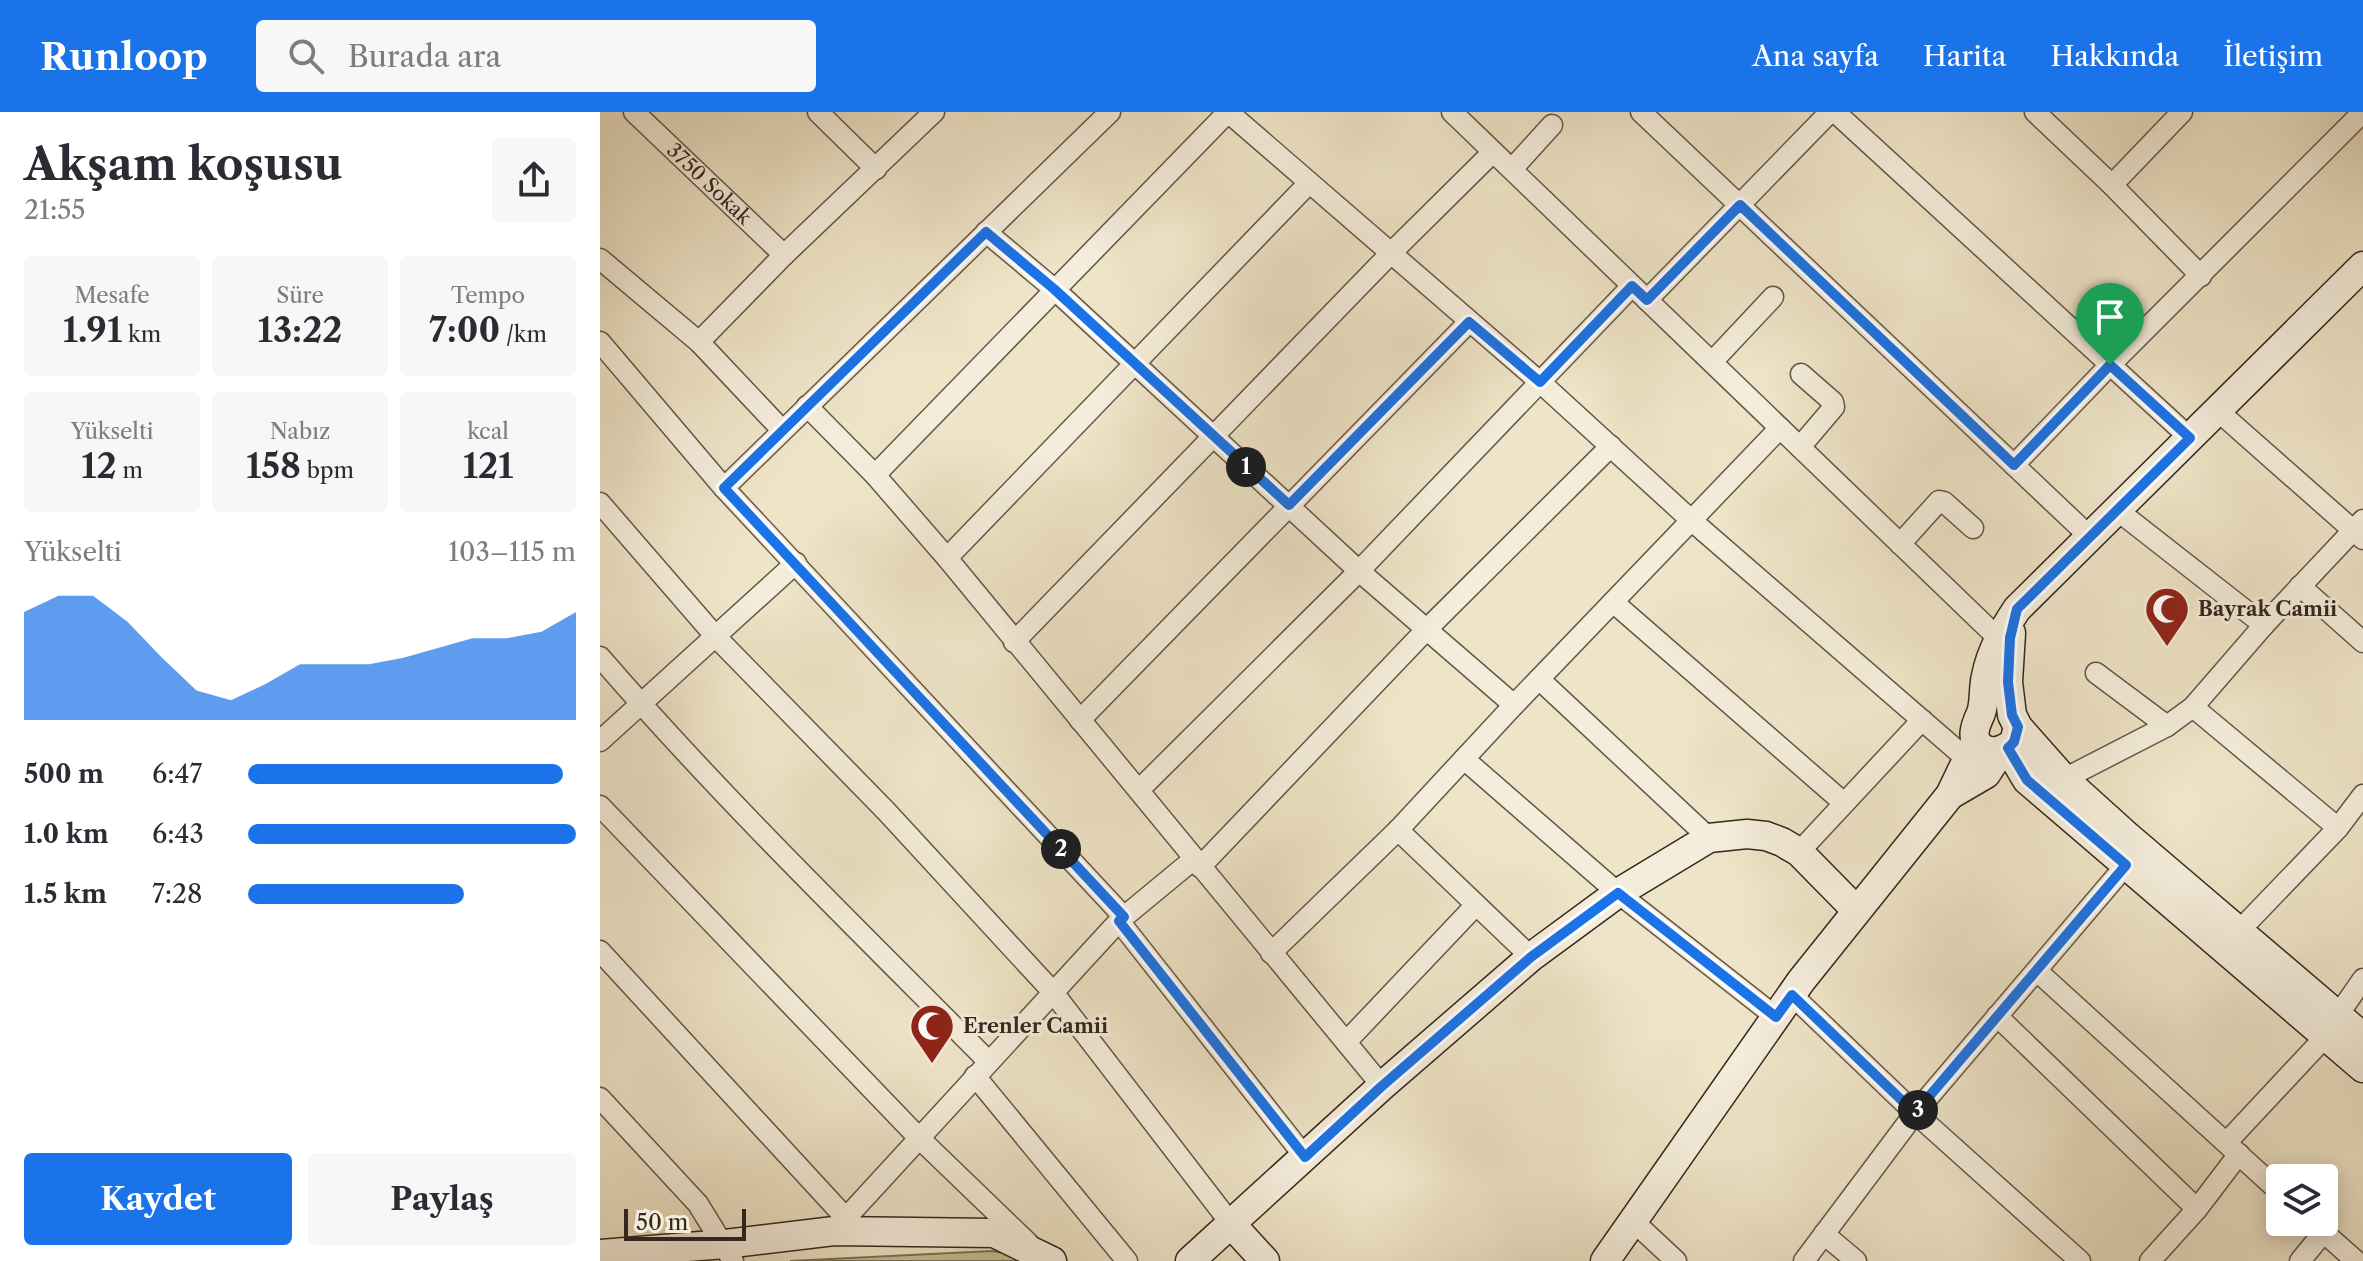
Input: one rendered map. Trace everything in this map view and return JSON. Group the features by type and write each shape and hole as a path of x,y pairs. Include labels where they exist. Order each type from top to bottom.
{"main road":[{"path":"1605,1261 1784,1006 1994,741 2008,682 2004,638 2017,609 2363,266"},
{"path":"1994,741 2064,779 2239,931 2332,1026 2363,1068"},
{"path":"1994,741 2027,780 2126,865 2332,1026 2363,1037"},
{"path":"1190,1261 1382,1086 1531,957 1618,893 1709,838 1747,834 1766,836 1799,852 1857,911"},
{"path":"600,1254 729,1253 852,1225 994,1233 1045,1257"},
{"path":"1232,1225 1265,1261"}],"street":[{"name":"3750 Sokak","path":"634,112 784,255"},
{"path":"818,112 876,169"},
{"path":"699,342 784,255 934,112"},
{"path":"724,488 1110,112"},
{"path":"875,475 1228,112 1392,252 1691,520 1922,720 1994,741"},
{"path":"1452,112 1900,544 2004,638"},
{"path":"1641,112 2090,537"},
{"path":"1140,789 1359,571 1540,382 1740,205 1832,112 2190,438"},
{"path":"2035,112 2201,276"},
{"path":"2112,185 2182,112"},
{"path":"2014,465 2363,112"},
{"path":"1512,169 1552,125"},
{"path":"1014,642 1493,152"},
{"path":"947,558 1309,183"},
{"path":"986,232 1054,289 1359,571 1514,705"},
{"path":"601,261 699,342 782,430"},
{"path":"1712,362 1773,297"},
{"path":"1080,720 1469,322"},
{"path":"600,342 724,488 1121,919 1305,1157"},
{"path":"1800,447 1834,407 1833,402 1801,374"},
{"path":"807,406 875,475 947,558 1382,1086"},
{"path":"2064,779 2167,726 2193,707 2300,586 2360,530 2218,411"},
{"path":"1271,953 1398,830 1780,428"},
{"path":"600,951 852,1225 918,1137 1121,919 1197,863 1611,446"},
{"path":"1900,544 1939,501 1973,528"},
{"path":"600,503 716,637 886,811 1052,991 1232,1225"},
{"path":"2117,510 2264,625"},
{"path":"600,741 796,563"},
{"path":"2300,586 2363,642"},
{"path":"1613,602 1844,803"},
{"path":"600,657 982,1069 1127,1261"},
{"path":"2096,673 2167,726"},
{"path":"1539,679 1709,838"},
{"path":"2193,707 2338,828"},
{"path":"1799,852 1922,720"},
{"path":"1464,759 1618,893 1784,1006 1915,1113 2080,1261"},
{"path":"2239,931 2338,828 2363,795"},
{"path":"600,806 918,1137 1045,1257"},
{"path":"1398,830 1531,957"},
{"path":"1804,1261 1915,1113 2126,865"},
{"path":"1346,1042 1475,906"},
{"path":"2037,971 2266,1179"},
{"path":"2150,1261 2197,1209 2233,1148 2332,1026 2363,979"},
{"path":"1997,1016 2197,1209"},
{"path":"600,1098 698,1204 729,1253"},
{"path":"1632,1220 1676,1261"},
{"path":"1824,1234 1856,1261"},
{"path":"2300,1261 2313,1236"},
{"path":"2328,1236 2356,1261"}],"green space":[{"path":"991,1251 1005,1253 1018,1261 790,1261"}],"place":[{"name":"Bayrak Camii","path":"2167,648"},
{"name":"Erenler Camii","path":"932,1065"}],"route":[{"path":"1740,205 2014,465 2110,365 2190,438 2017,609 2010,638 2008,682 2012,715 2018,727 2014,742 2008,748 2027,780 2126,865 1915,1113 1792,995 1776,1017 1618,893 1531,957 1305,1157 1119,921 1124,917 724,488 986,232 1054,289 1289,505 1469,322 1540,382 1632,286 1647,300 1740,205"}]}
